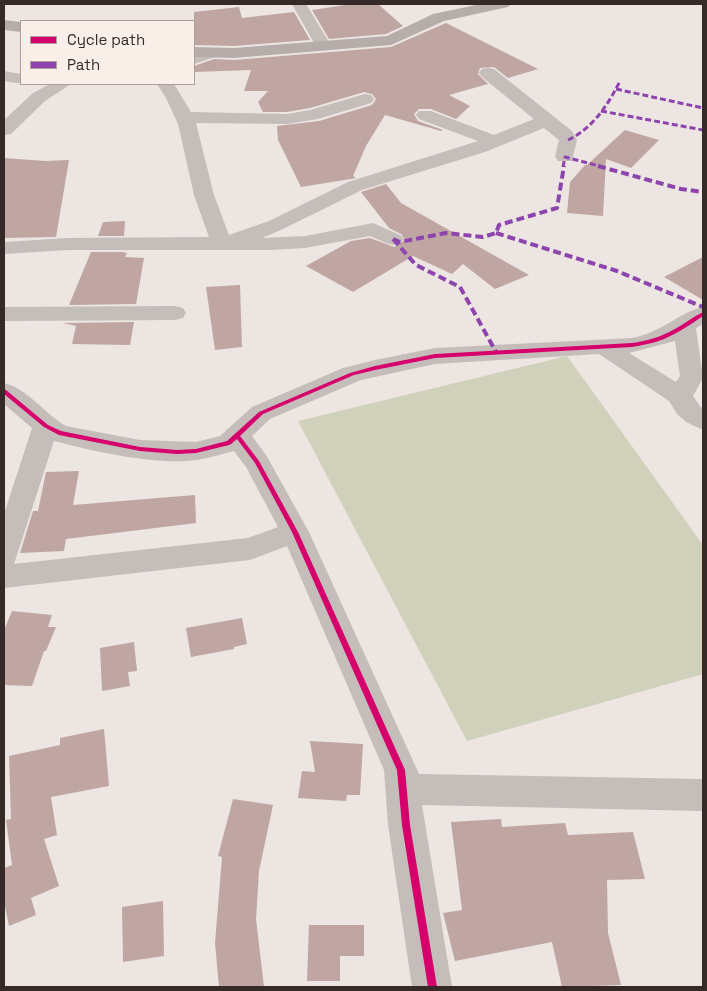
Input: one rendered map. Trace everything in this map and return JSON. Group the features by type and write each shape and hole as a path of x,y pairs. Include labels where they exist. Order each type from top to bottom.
{"street":[{"path":"299,4 324,47"},
{"path":"199,55 361,45 392,40 439,17 503,4"},
{"path":"4,25 20,27"},
{"path":"488,73 566,135 568,140 565,157"},
{"path":"4,76 20,79"},
{"path":"4,130 39,96 59,85"},
{"path":"165,85 180,102 195,147 203,194 223,245"},
{"path":"184,117 287,119 312,115 366,99"},
{"path":"425,115 494,141"},
{"path":"223,245 276,225 355,186 494,141 547,120"},
{"path":"4,248 68,244 163,243 223,245 305,242 373,229 393,239"},
{"path":"4,314 175,313"},
{"path":"4,391 46,426 70,436 140,449 177,452 215,448 238,437 261,413 352,374 375,368 435,356 604,347 649,342 671,335 694,320"},
{"path":"680,396 692,376 694,320"},
{"path":"604,347 680,396 684,406 693,416 703,421"},
{"path":"4,557 46,426"},
{"path":"238,437 257,462 295,532 401,770 402,789 432,987"},
{"path":"4,577 250,549 295,532"},
{"path":"402,789 703,795"}],"green space":[{"path":"567,356 703,545 703,674 467,741 298,421"}],"building":[{"path":"352,4 378,4 403,26 386,34 329,39 312,10"},
{"path":"239,7 242,18 294,12 310,40 234,46 195,45 194,12"},
{"path":"446,23 538,69 508,78 494,67 480,68 478,74 488,84 449,95 470,106 456,119 431,109 419,109 414,114 418,121 443,130 441,131 385,115 366,146 353,176 356,178 301,187 278,140 277,126 319,121 372,105 376,99 372,94 364,92 310,108 287,112 263,112 258,102 268,91 244,91 251,70 195,72 195,66 214,59 234,60 391,47"},
{"path":"625,130 659,140 631,168 606,159 603,216 567,213 570,182 585,165"},
{"path":"4,158 45,161 69,160 56,237 4,238"},
{"path":"386,184 401,203 529,275 495,289 463,264 452,274 413,256 353,292 306,266 351,241 370,238 394,247 405,240 401,234 389,228 361,192"},
{"path":"125,221 124,236 98,236 103,222"},
{"path":"91,252 122,252 127,253 125,257 144,258 136,304 69,305"},
{"path":"703,257 703,300 664,277"},
{"path":"240,285 242,347 215,350 206,287"},
{"path":"134,322 130,345 72,344 76,326 63,323"},
{"path":"79,471 73,505 195,495 196,523 66,539 64,551 20,553 33,511 38,511 46,472"},
{"path":"12,611 52,615 48,627 56,627 46,651 44,651 32,686 4,685 4,630"},
{"path":"242,618 247,644 234,647 234,649 191,657 186,628"},
{"path":"134,642 137,671 128,672 130,686 102,691 100,648"},
{"path":"104,729 109,786 51,797 57,835 44,839 59,886 31,898 36,915 9,926 4,902 4,868 12,865 6,820 11,819 9,756 60,745 60,738"},
{"path":"310,741 363,744 360,795 347,795 346,801 298,798 302,771 315,772"},
{"path":"233,799 273,805 259,871 256,919 264,987 219,987 215,943 222,857 218,856"},
{"path":"501,819 502,827 565,823 568,835 633,832 645,879 607,880 608,933 621,985 562,987 552,942 455,961 443,913 462,910 451,822"},
{"path":"163,901 164,956 123,962 122,907"},
{"path":"309,925 364,925 364,956 340,956 340,981 307,981"}],"marked path":[{"path":"568,140 576,136 591,123 611,98 620,81"},
{"path":"616,89 703,108"},
{"path":"601,111 703,130"},
{"path":"393,239 400,242 446,233 483,237 496,233 499,225 557,208 565,157 681,189 703,192"},
{"path":"496,233 617,271 703,307"},
{"path":"393,239 416,265 460,287 496,352"}],"cycle path":[{"path":"4,391 46,426 59,433 140,449 177,452 196,451 229,443 261,413 352,374 435,356 644,343 677,330 703,314"},
{"path":"238,437 257,462 295,532 401,770 406,825 432,987"}]}
